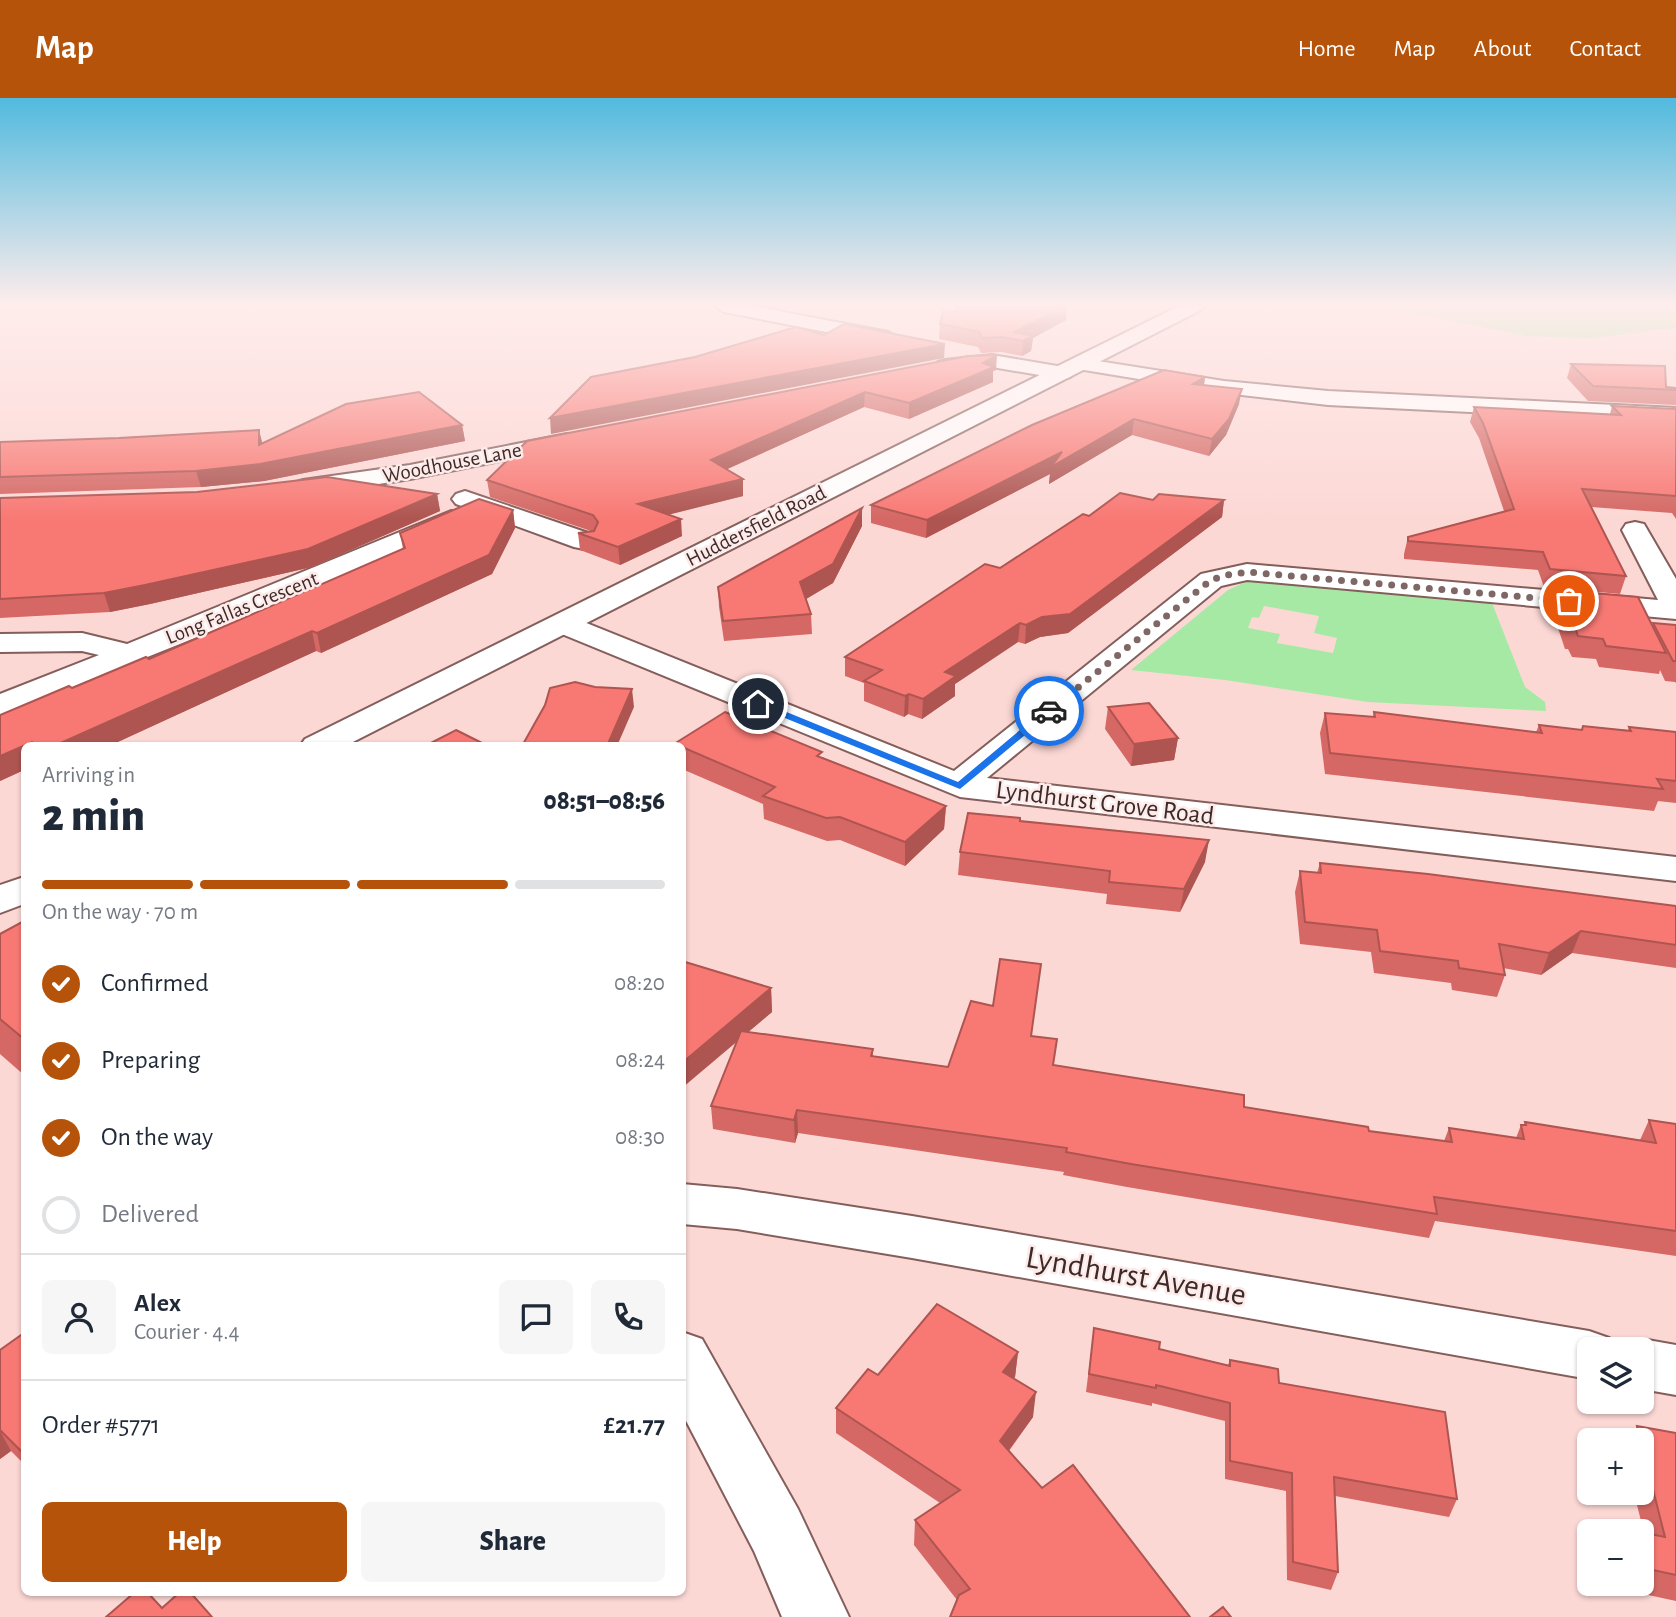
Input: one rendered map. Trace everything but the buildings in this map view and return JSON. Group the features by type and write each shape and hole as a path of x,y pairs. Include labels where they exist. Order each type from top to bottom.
{"street":[{"name":"Huddersfield Road","path":"325,742 1055,377"},
{"path":"1138,377 1328,398 1676,415"},
{"name":"Woodhouse Lane","path":"276,491 410,472 587,436"},
{"path":"410,472 439,490 584,541"},
{"name":"Long Fallas Crescent","path":"0,706 265,600 481,505"},
{"path":"1635,530 1676,605"},
{"path":"960,786 971,774 1211,580 1226,575 1248,572 1676,610"},
{"name":"Lyndhurst Grove Road","path":"563,624 960,786 1676,869"},
{"path":"0,643 82,642 130,654"},
{"path":"0,901 21,890"},
{"name":"Lyndhurst Avenue","path":"686,1204 737,1209 912,1237 1577,1353"},
{"path":"686,1363 776,1530 816,1617"},
{"path":"1654,1366 1676,1370"}],"green space":[{"path":"1248,581 1492,603 1525,687 1545,702 1546,711 1368,702 1225,680 1131,670 1228,590","holes":["1264,606 1319,616 1314,633 1337,638 1333,653 1277,643 1280,634 1248,628 1252,617 1259,618"]}],"way so far":[{"path":"1049,711 1211,580 1234,573 1248,572 1569,601"}],"route":[{"path":"758,704 960,786 1049,711"}]}
